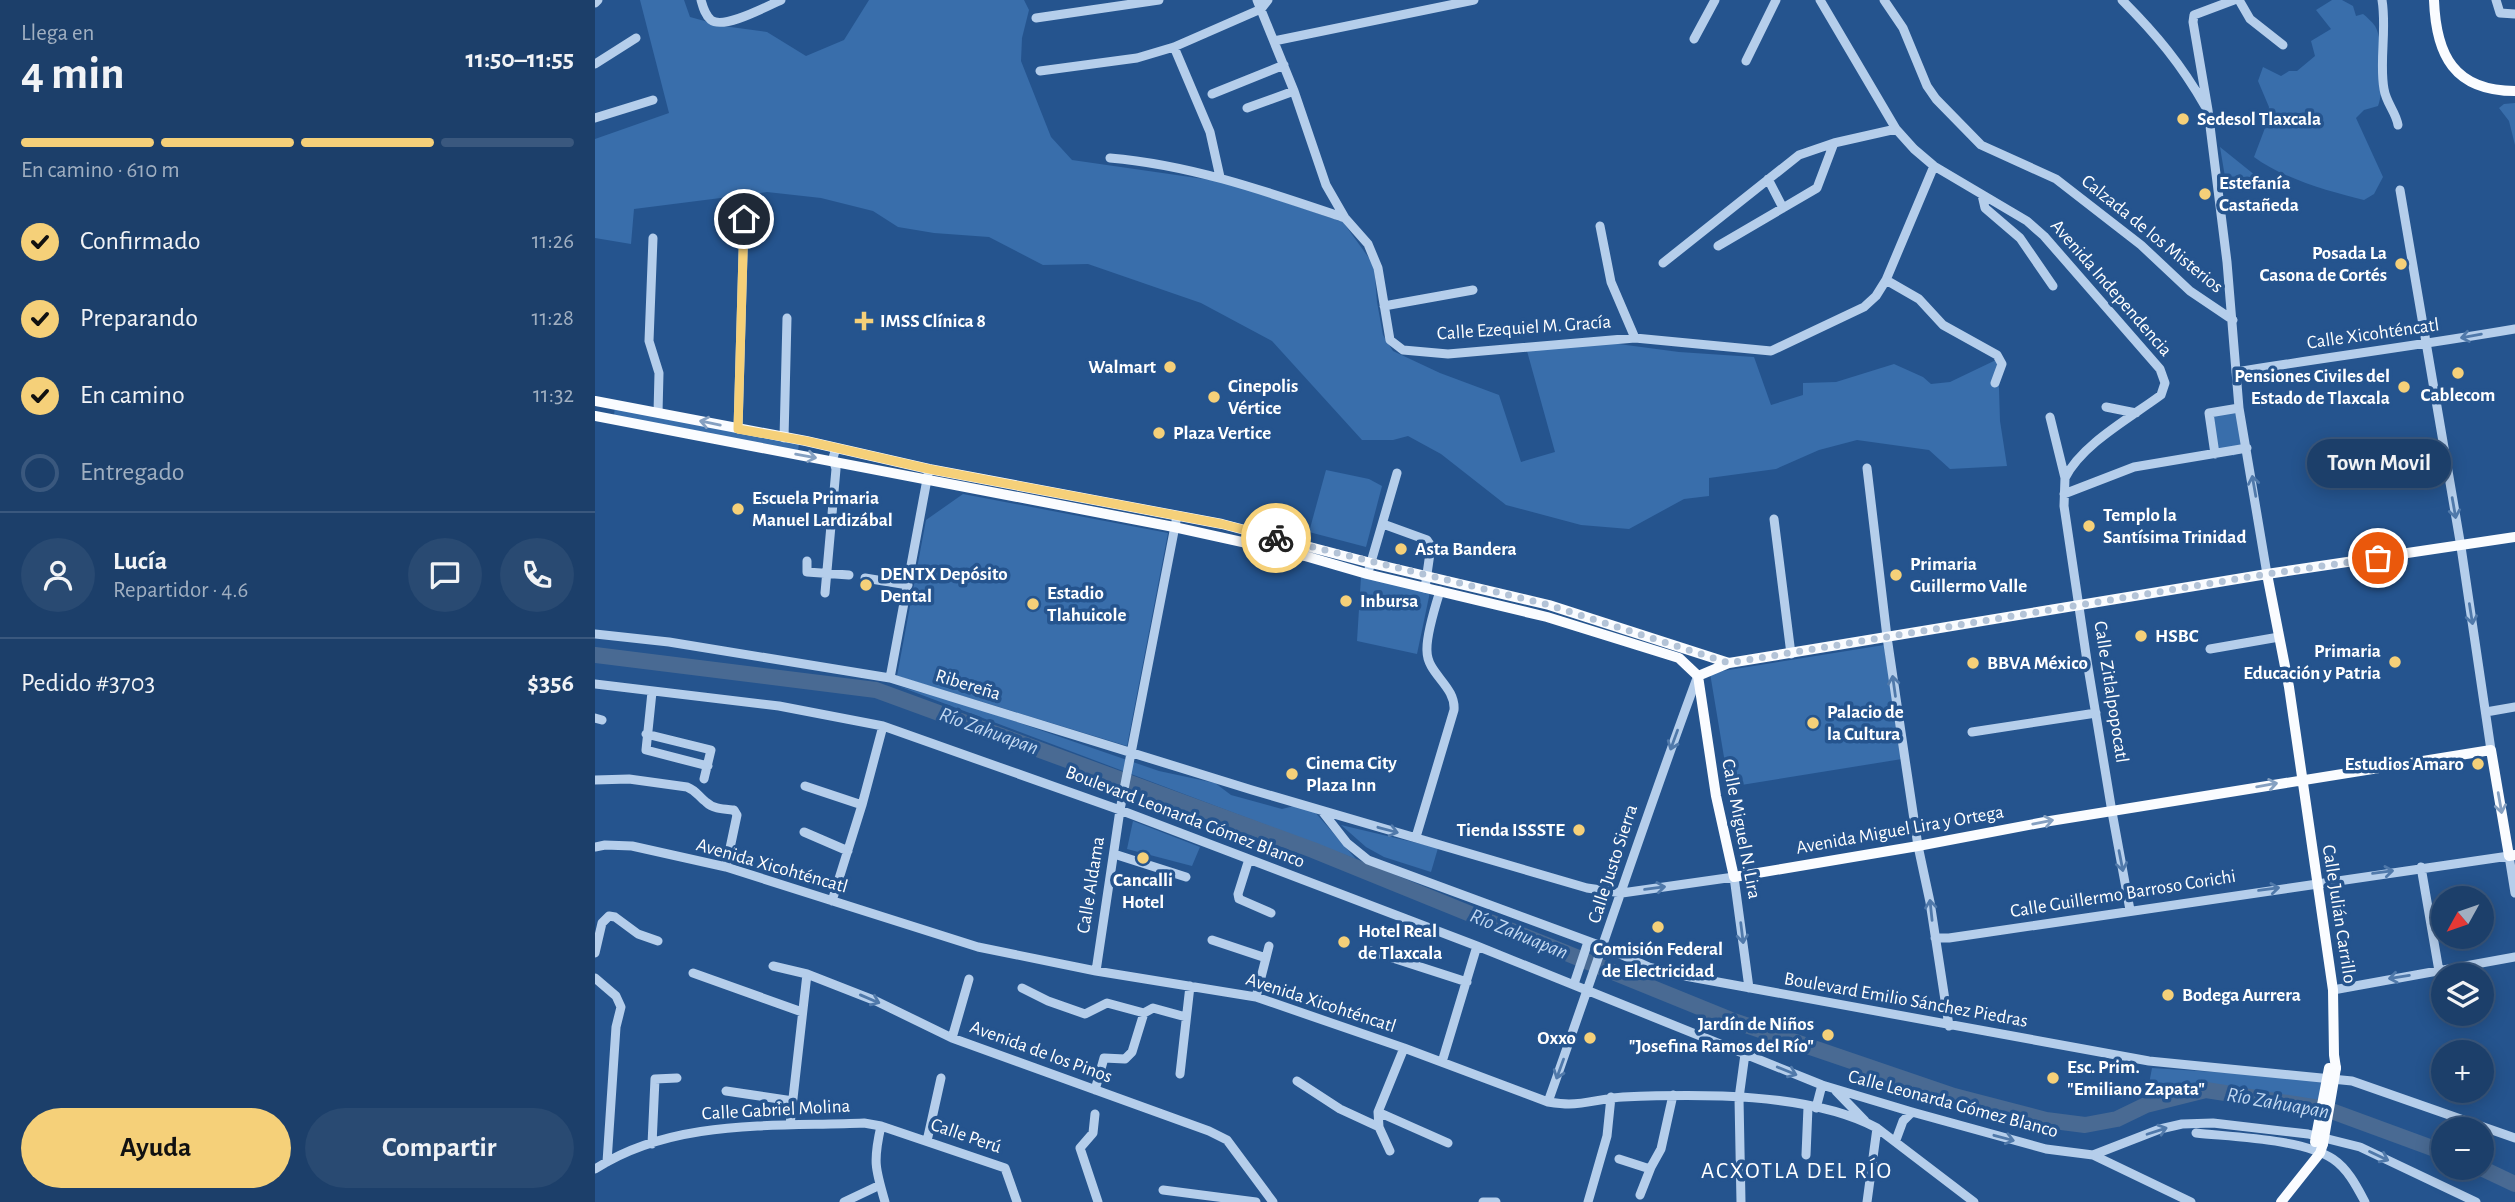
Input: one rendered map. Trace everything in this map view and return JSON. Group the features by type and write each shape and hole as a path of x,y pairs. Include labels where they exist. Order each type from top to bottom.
{"main road":[{"path":"2434,0 2435,27 2449,64 2473,82 2497,90 2515,91"},
{"path":"595,401 838,448 928,474"},
{"path":"595,416 836,464 928,474 1304,544 1369,568 1548,611 1729,663"},
{"path":"1426,582 1440,591 1548,611 1679,658 1698,676 1729,663 2267,574 2515,537"},
{"name":"Calle Julián Carrillo","path":"2267,574 2289,687 2333,990 2333,1068 2318,1148"},
{"name":"Calle Miguel N. Lira","path":"1698,676 1716,796 1734,877"},
{"path":"2491,750 2512,855"},
{"name":"Avenida Miguel Lira y Ortega","path":"1734,877 2050,821 2491,750"},
{"path":"2281,1202 2310,1166 2318,1148"}],"street":[{"path":"701,0 705,13 713,22 723,24 781,0"},
{"path":"1036,18 1159,0"},
{"path":"1040,71 1137,58 1174,47 1268,0"},
{"path":"1274,41 1474,0"},
{"path":"1694,38 1715,0"},
{"path":"1747,61 1776,0"},
{"name":"Avenida Independencia","path":"1820,0 1896,129 1914,149 1934,166 2027,221 2044,236 2160,369 2165,383 2161,396 2088,448 2071,466 2065,478"},
{"name":"Calzada de los Misterios","path":"1884,0 1903,28 1927,86 1936,99 1981,145 2056,179 2141,245 2190,291 2233,320"},
{"path":"2122,0 2169,50 2208,110"},
{"path":"2234,0 2194,15 2233,320 2239,408 2267,574"},
{"path":"2239,0 2250,19 2283,45"},
{"path":"2382,0 2385,17 2384,89 2398,125"},
{"path":"2496,0 2500,13 2515,14"},
{"name":"Calle Ezequiel M. Gracía","path":"1259,4 1294,91 1326,185 1345,218 1368,244 1378,268 1390,340 1403,350 1448,354 1635,338 1771,351 1864,307 1876,296 1886,280 1934,166"},
{"path":"595,64 636,38"},
{"path":"1174,47 1210,132 1220,177"},
{"path":"1212,94 1284,65"},
{"path":"1247,108 1294,91"},
{"path":"595,118 653,100"},
{"path":"1663,263 1799,155 1834,143 1896,129"},
{"path":"1718,246 1807,197 1817,188 1834,143"},
{"path":"1110,158 1135,160 1220,177 1345,218"},
{"path":"1768,179 1783,208"},
{"path":"2400,190 2461,547 2491,750"},
{"path":"1982,195 1985,208 2020,238 2053,286"},
{"path":"738,429 744,219"},
{"path":"1599,226 1611,282 1635,338"},
{"path":"653,238 649,341 659,373 658,412"},
{"path":"1886,280 1919,299 1943,325 1997,355 2002,364 1995,383"},
{"path":"1384,306 1473,289"},
{"path":"784,438 787,318"},
{"name":"Calle Xicohténcatl","path":"2236,372 2515,328"},
{"path":"2106,407 2136,413"},
{"path":"2215,453 2209,413 2239,408"},
{"name":"Calle Zitlalpopocatl","path":"2050,417 2065,478 2064,494 2080,606 2130,910"},
{"path":"825,593 836,464 842,455 838,448"},
{"path":"2064,494 2134,467 2247,448"},
{"path":"1867,468 1887,637 1948,1026"},
{"path":"1369,568 1397,473"},
{"path":"890,678 928,474"},
{"path":"1774,519 1791,654"},
{"name":"Calle Aldama","path":"1096,971 1121,807 1133,755 1175,522"},
{"path":"1383,524 1427,540 1431,546 1426,582"},
{"path":"807,561 807,572 849,575"},
{"path":"865,578 908,585"},
{"path":"1416,837 1454,710 1454,702 1443,681 1433,670 1426,652 1440,591"},
{"name":"Ribereña","path":"595,634 669,642 890,678 1322,811"},
{"path":"2210,649 2279,637"},
{"name":"Calle Justo Sierra","path":"1548,1102 1602,952 1642,827 1698,676"},
{"name":"Boulevard Leonarda Gómez Blanco","path":"595,684 779,706 883,726 1121,807 1249,859 1590,986"},
{"path":"652,692 646,750 708,766"},
{"path":"2486,712 2515,707"},
{"path":"1972,732 2097,713"},
{"path":"832,901 883,726"},
{"path":"646,734 708,748 711,754 704,779"},
{"path":"595,780 629,779 687,788 697,791 706,803 715,808 734,810 737,815 726,867"},
{"path":"805,786 862,805"},
{"name":"Avenida Miguel Lira y Ortega","path":"1322,811 1554,880 1622,893 1734,877"},
{"name":"Boulevard Emilio Sánchez Piedras","path":"1322,811 1347,843 1368,860 1586,947 1649,967 1948,1026 2149,1061 2353,1081 2515,1137"},
{"path":"804,832 848,851"},
{"name":"Avenida Xicohténcatl","path":"595,848 605,845 632,846 726,867 978,947 1096,971 1257,997 1548,1102 1570,1104 1611,1097 1673,1095 1739,1098 1812,1107 1877,1128 1974,1202"},
{"path":"1114,854 1186,877"},
{"path":"2512,855 2515,893"},
{"name":"Calle Guillermo Barroso Corichi","path":"1935,938 2512,855"},
{"path":"1249,859 1238,894 1239,899 1271,913"},
{"path":"2421,867 2438,963"},
{"name":"Calle Miguel N. Lira","path":"1734,877 1749,988"},
{"path":"595,953 602,923 608,916 615,917 638,934 658,941"},
{"path":"1212,940 1266,958"},
{"path":"1442,1062 1477,946"},
{"path":"1257,997 1269,947"},
{"path":"1576,980 1586,947"},
{"path":"1371,951 1467,982"},
{"path":"2482,963 2515,957"},
{"name":"Avenida de los Pinos","path":"773,966 807,974 876,1001 952,1038 1209,1131 1227,1140 1273,1202"},
{"path":"2333,990 2431,972"},
{"path":"693,973 802,1012"},
{"path":"790,1125 807,974"},
{"path":"595,978 615,996 621,1007 616,1027 607,1162"},
{"path":"952,1038 969,979"},
{"path":"1180,1074 1189,986"},
{"name":"Calle Leonarda Gómez Blanco","path":"1590,986 1822,1086 2046,1149 2093,1155 2160,1129 2182,1124 2256,1126 2308,1134 2360,1147 2476,1202"},
{"path":"1022,988 1085,1014 1107,1003 1144,1013"},
{"path":"1095,1090 1104,1058 1125,1059 1132,1052 1144,1013 1153,1007 1186,1017"},
{"path":"1390,1152 1379,1127 1378,1112 1404,1048"},
{"path":"1741,1202 1739,1098 1745,1054"},
{"path":"652,1144 655,1079 677,1078"},
{"path":"927,1141 941,1078"},
{"path":"1297,1082 1340,1109 1379,1127"},
{"path":"1807,1155 1812,1107 1822,1086"},
{"path":"1835,1090 1865,1122"},
{"path":"726,1091 793,1101"},
{"path":"1640,1195 1661,1149 1673,1095"},
{"path":"1588,1202 1607,1136 1611,1097"},
{"path":"1378,1112 1448,1143"},
{"path":"1896,1140 1903,1121 1912,1112"},
{"path":"1095,1114 1093,1133 1080,1148 1098,1202"},
{"name":"Calle Gabriel Molina","path":"595,1169 652,1144 700,1130 863,1123 881,1126"},
{"path":"881,1126 874,1155 885,1202"},
{"name":"Calle Perú","path":"881,1126 1005,1168 1017,1202"},
{"path":"1867,1202 1877,1128"},
{"path":"2196,1133 2318,1148 2344,1168 2365,1202"},
{"path":"2093,1155 2191,1202"},
{"path":"1619,1159 1650,1169"},
{"path":"844,1202 880,1185"},
{"path":"1163,1190 1256,1202"},
{"path":"1483,1202 1496,1202"}],"shaded area":[{"path":"640,0 684,0 690,17 723,26 767,32 806,56 844,40 869,0 1024,0 1029,10 1022,38 1021,61 1051,137 1072,160 1225,182 1343,222 1374,265 1383,335 1393,351 1440,373 1499,395 1521,462 1555,452 1527,351 1611,343 1679,352 1754,357 1771,405 1803,395 1803,383 1836,382 1894,364 1923,377 1931,384 1950,382 1998,359 2000,421 2007,466 1950,469 1929,450 1857,440 1819,450 1776,469 1709,478 1709,496 1684,499 1629,529 1581,525 1506,505 1441,454 1408,436 1393,440 1362,440 1272,341 1201,303 1088,264 1043,265 989,237 898,227 873,211 821,198 767,192 634,209 631,244 595,238 595,139 669,113"},
{"path":"2332,0 2342,0 2353,6 2356,16 2363,14 2375,26 2380,43 2382,78 2378,106 2364,110 2356,118 2383,177 2374,194 2364,200 2292,178 2254,157 2265,128 2269,107 2258,81 2263,67 2281,76 2289,71 2297,71 2315,56 2311,41 2331,29 2316,10"},
{"path":"2515,103 2515,145 2509,121 2499,108 2504,104"},
{"path":"2220,147 2261,180 2226,183"},
{"path":"615,405 799,443 798,452 614,416"},
{"path":"2239,408 2247,448 2233,456 2231,450 2215,454 2209,413"},
{"path":"1326,470 1369,479 1382,486 1366,547 1309,532"},
{"name":"Estadio Tlahuicole","path":"963,494 1168,533 1127,746 897,676 926,520"},
{"path":"1361,577 1430,592 1417,654 1357,641"},
{"path":"1884,645 1902,759 1729,787 1710,673"},
{"path":"898,686 970,706 1159,771 1215,783 1231,795 1282,809 1294,806 1314,811 1356,859"},
{"path":"1133,821 1200,847 1192,866 1127,849"},
{"path":"1341,825 1438,848 1431,872 1384,857 1366,847"},
{"path":"2152,1068 2322,1079 2321,1103 2245,1090 2193,1090 2146,1100"}],"waterway":[{"name":"Río Zahuapan","path":"595,655 876,690 1313,850 1731,1020 1954,1096 2046,1120 2085,1125 2117,1119 2146,1105 2206,1090 2326,1109 2431,1148"},
{"name":"Río Zahuapan","path":"2494,1174 2515,1184"}],"way so far":[{"path":"1276,538 1549,605 1729,663 2378,558"}],"place":[{"name":"Sedesol Tlaxcala","path":"2183,119"},
{"name":"Estefanía Castañeda","path":"2205,194"},
{"name":"Posada La Casona de Cortés","path":"2401,264"},
{"name":"IMSS Clínica 8","path":"864,321"},
{"name":"Walmart","path":"1170,367"},
{"name":"Cablecom","path":"2458,373"},
{"name":"Pensiones Civiles del Estado de Tlaxcala","path":"2404,387"},
{"name":"Cinepolis Vértice","path":"1214,397"},
{"name":"Plaza Vertice","path":"1159,433"},
{"name":"Escuela Primaria Manuel Lardizábal","path":"738,509"},
{"name":"Templo la Santísima Trinidad","path":"2089,526"},
{"name":"Asta Bandera","path":"1401,549"},
{"name":"Town Movil","path":"2378,558"},
{"name":"Primaria Guillermo Valle","path":"1896,575"},
{"name":"DENTX Depósito Dental","path":"866,585"},
{"name":"Inbursa","path":"1346,601"},
{"name":"Estadio Tlahuicole","path":"1033,604"},
{"name":"HSBC","path":"2141,636"},
{"name":"Primaria Educación y Patria","path":"2395,662"},
{"name":"BBVA México","path":"1973,663"},
{"name":"Palacio de la Cultura","path":"1813,723"},
{"name":"Estudios Amaro","path":"2478,764"},
{"name":"Cinema City Plaza Inn","path":"1292,774"},
{"name":"Tienda ISSSTE","path":"1579,830"},
{"name":"Cancalli Hotel","path":"1143,858"},
{"name":"Comisión Federal de Electricidad","path":"1658,927"},
{"name":"Hotel Real de Tlaxcala","path":"1344,942"},
{"name":"Bodega Aurrera","path":"2168,995"},
{"name":"Jardín de Niños \"Josefina Ramos del Río\"","path":"1828,1035"},
{"name":"Oxxo","path":"1590,1038"},
{"name":"Esc. Prim. \"Emiliano Zapata\"","path":"2053,1078"}],"district":[{"name":"ACXOTLA DEL RÍO","path":"1797,1171"}],"route":[{"path":"744,219 738,429 806,441 929,469 1222,524 1276,538"}]}
